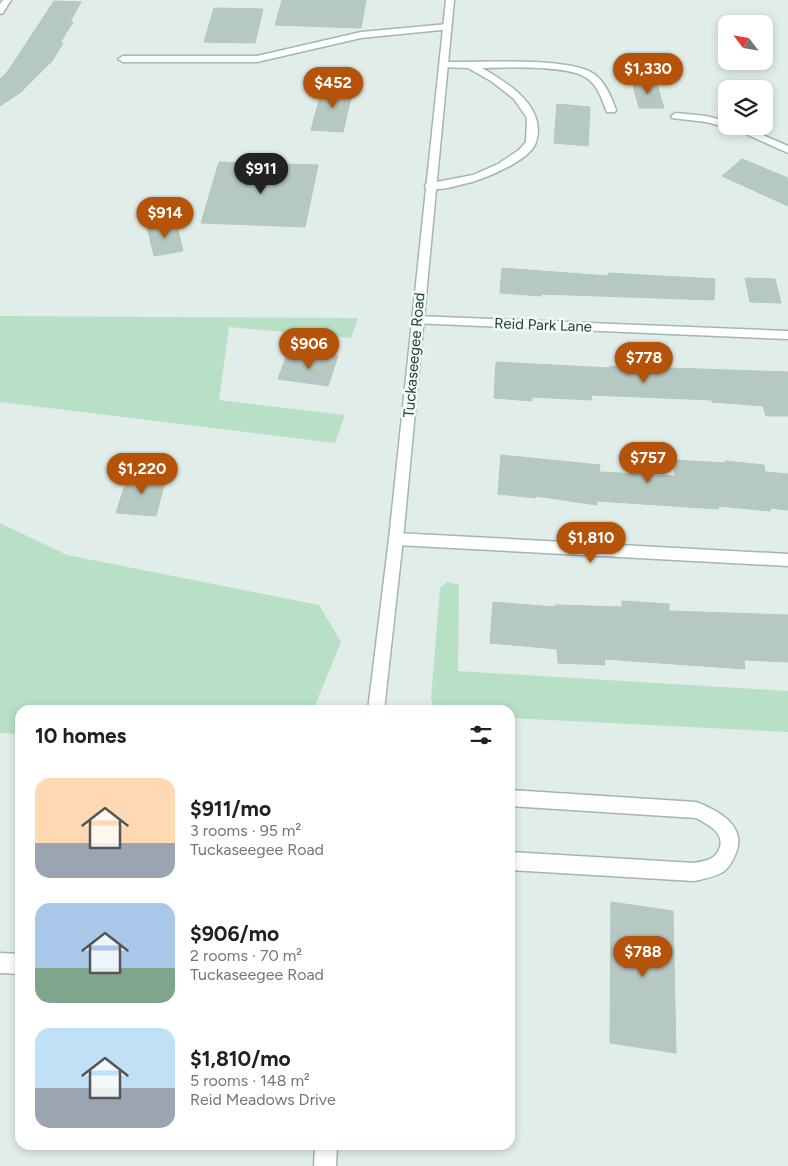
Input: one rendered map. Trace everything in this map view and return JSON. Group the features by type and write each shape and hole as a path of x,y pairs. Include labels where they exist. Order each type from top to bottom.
{"street":[{"path":"0,11 7,0"},
{"name":"Tuckaseegee Road","path":"377,705 396,540 450,0"},
{"path":"123,59 257,59 361,35 448,27"},
{"path":"443,65 472,67 536,66 572,70 591,76 609,100 611,110"},
{"path":"430,186 455,183 477,177 502,166 523,152 531,143 532,118 518,97 494,79 472,67"},
{"path":"676,116 718,122"},
{"path":"754,135 788,150"},
{"name":"Reid Park Lane","path":"417,320 788,335"},
{"path":"396,540 788,560"},
{"path":"515,798 696,810 713,816 724,827 729,835 730,845 725,857 719,864 709,869 694,872 515,862"},
{"path":"0,964 15,964"},
{"path":"325,1166 326,1150"}],"green space":[{"path":"0,316 358,318 351,338 229,327 219,400 345,415 335,443 0,402"},
{"path":"0,523 67,555 319,605 341,642 315,705 15,705 15,734 0,733"},
{"path":"447,582 459,585 458,671 788,691 788,732 515,718 515,705 433,705 431,699 440,588"}],"building":[{"path":"282,0 366,0 361,28 275,25"},
{"path":"54,1 81,2 70,22 73,22 60,43 63,43 52,61 21,92 0,106 0,79 8,71"},
{"path":"214,8 263,9 255,43 204,42"},
{"path":"632,81 656,81 664,108 639,108"},
{"path":"332,84 354,85 343,132 311,130 320,97 328,98"},
{"path":"557,104 590,107 588,146 554,143"},
{"path":"742,159 788,178 788,206 722,176"},
{"path":"219,162 318,165 305,227 201,223"},
{"path":"176,222 183,251 154,256 147,227"},
{"path":"502,268 608,276 608,273 715,279 714,300 542,294 541,296 500,293"},
{"path":"745,278 775,279 781,303 750,302"},
{"path":"314,353 338,356 328,386 278,379 286,357 311,360"},
{"path":"496,362 610,368 610,366 788,372 788,416 766,416 763,406 712,402 712,400 591,395 592,400 532,397 532,401 494,398"},
{"path":"501,455 600,465 599,472 675,476 673,460 726,463 725,461 764,465 765,472 788,474 788,510 770,508 770,511 718,506 719,509 597,501 597,505 536,496 536,498 498,494"},
{"path":"128,475 166,477 156,516 116,513"},
{"path":"622,601 669,604 669,611 788,615 788,662 744,660 745,669 604,659 605,665 558,663 557,649 490,643 493,602 555,607 555,605 622,607"},
{"path":"611,902 673,911 676,1053 610,1043"}]}
